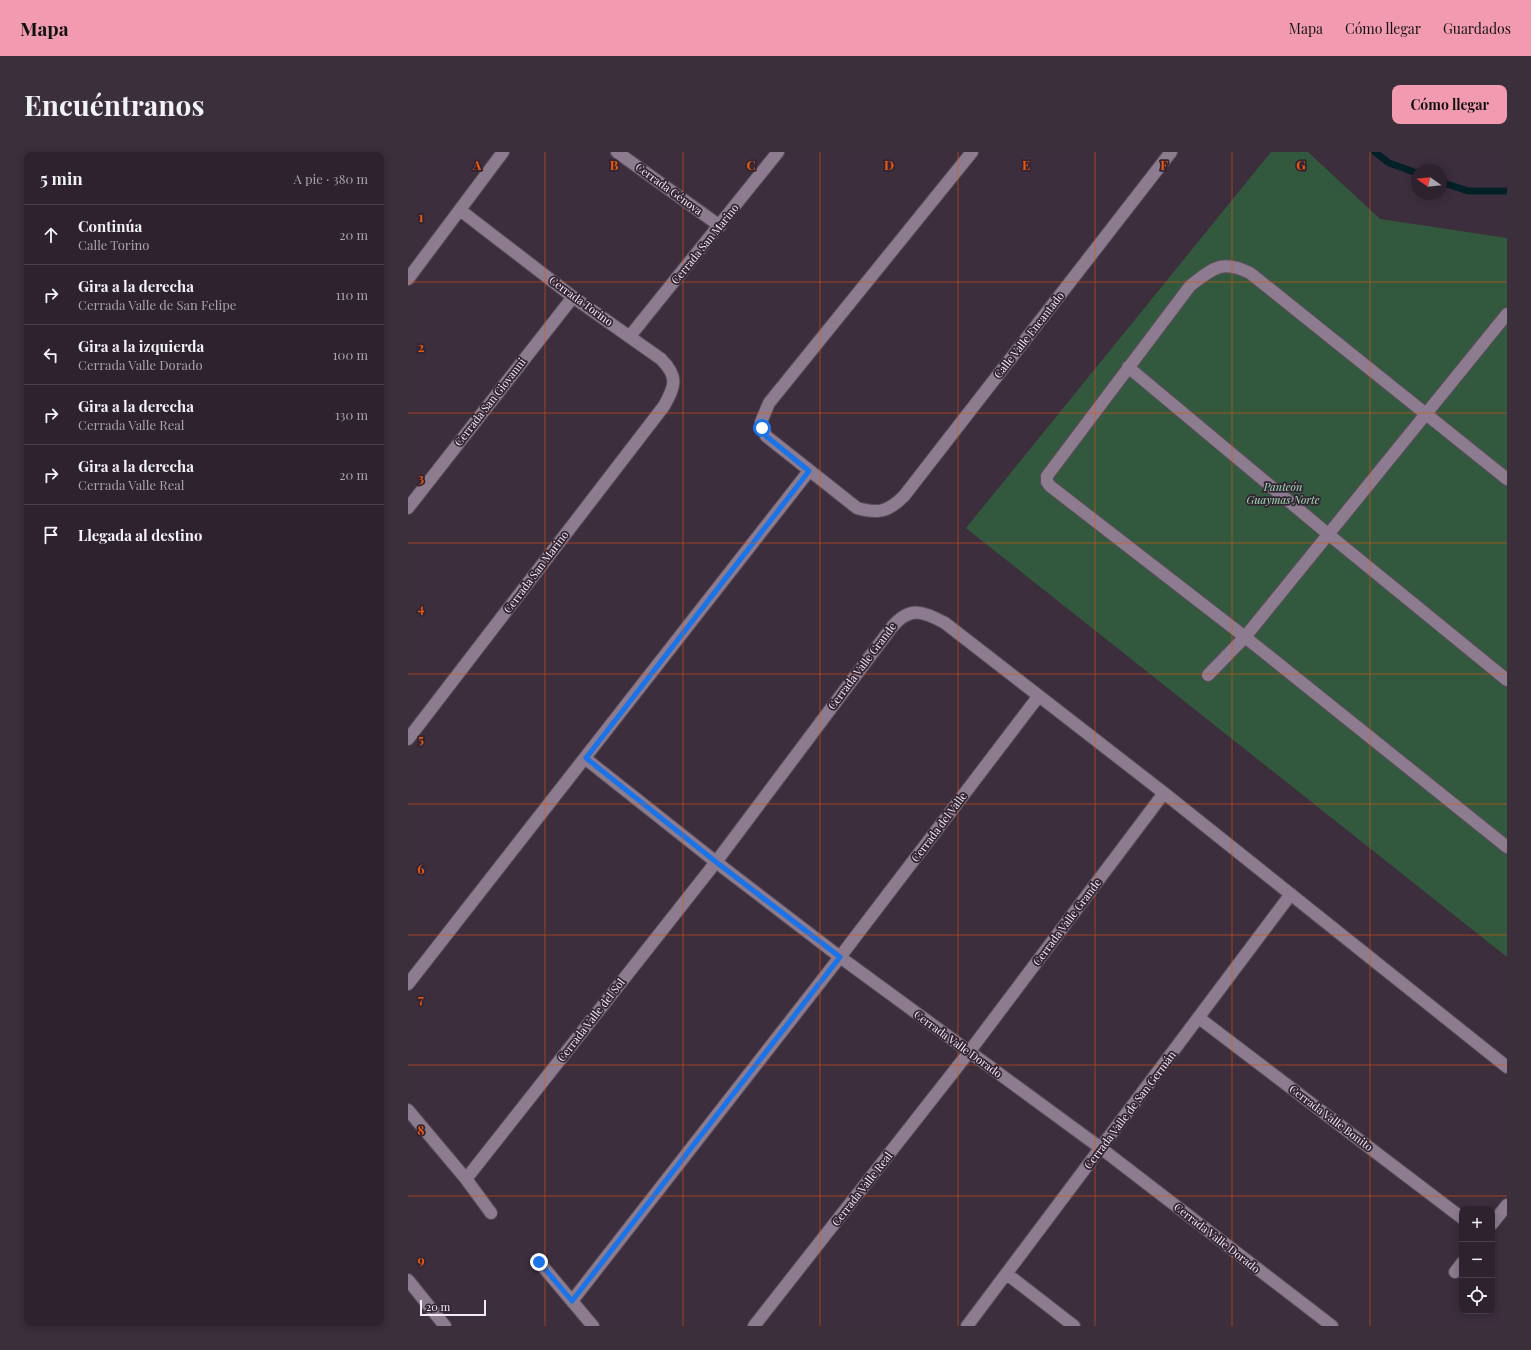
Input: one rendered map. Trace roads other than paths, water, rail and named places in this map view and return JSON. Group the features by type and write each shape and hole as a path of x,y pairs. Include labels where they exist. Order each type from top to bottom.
{"street":[{"path":"408,279 503,152"},
{"name":"Cerrada Génova","path":"617,152 720,226"},
{"name":"Cerrada San Marino","path":"630,336 778,152"},
{"path":"408,984 809,471 766,436 761,422 769,403 972,152"},
{"name":"Calle Valle Encantado","path":"809,471 857,508 869,511 882,511 894,506 904,496 1171,152"},
{"name":"Cerrada Torino","path":"460,210 573,297 630,336 669,367 674,379 673,388 664,406"},
{"path":"1507,479 1250,273 1237,267 1224,265 1210,270 1190,286 1128,366 1047,476 1047,482 1050,486 1245,637 1507,847"},
{"name":"Cerrada San Giovanni","path":"408,508 573,297"},
{"path":"1208,675 1245,637 1425,413 1507,314"},
{"path":"1128,366 1328,534 1507,680"},
{"name":"Cerrada San Marino","path":"408,740 664,406"},
{"name":"Cerrada Valle Grande","path":"716,862 900,617 914,611 930,614 945,623 1164,793 1291,894"},
{"name":"Cerrada del Valle","path":"840,957 1038,696"},
{"name":"Cerrada Valle Dorado","path":"586,758 716,862 840,957 1102,1149 1332,1326"},
{"name":"Cerrada Valle Grande","path":"969,1052 1164,793"},
{"name":"Cerrada Valle del Sol","path":"466,1179 716,862"},
{"path":"1291,894 1507,1067"},
{"name":"Cerrada Valle de San Germán","path":"968,1326 1102,1149 1291,894"},
{"path":"572,1301 840,957"},
{"name":"Cerrada Valle Bonito","path":"1199,1018 1459,1216"},
{"name":"Cerrada Valle Real","path":"754,1326 969,1052"},
{"path":"408,1110 466,1179 491,1213"},
{"path":"1495,1220 1507,1205"},
{"path":"539,1262 593,1326"},
{"path":"1007,1274 1074,1326"},
{"path":"408,1280 445,1326"}],"waterway":[{"path":"1375,152 1389,163 1411,171"},
{"path":"1447,184 1468,191 1507,191"}],"park label":[{"name":"Panteón Guaymas Norte","path":"1283,493"}]}
